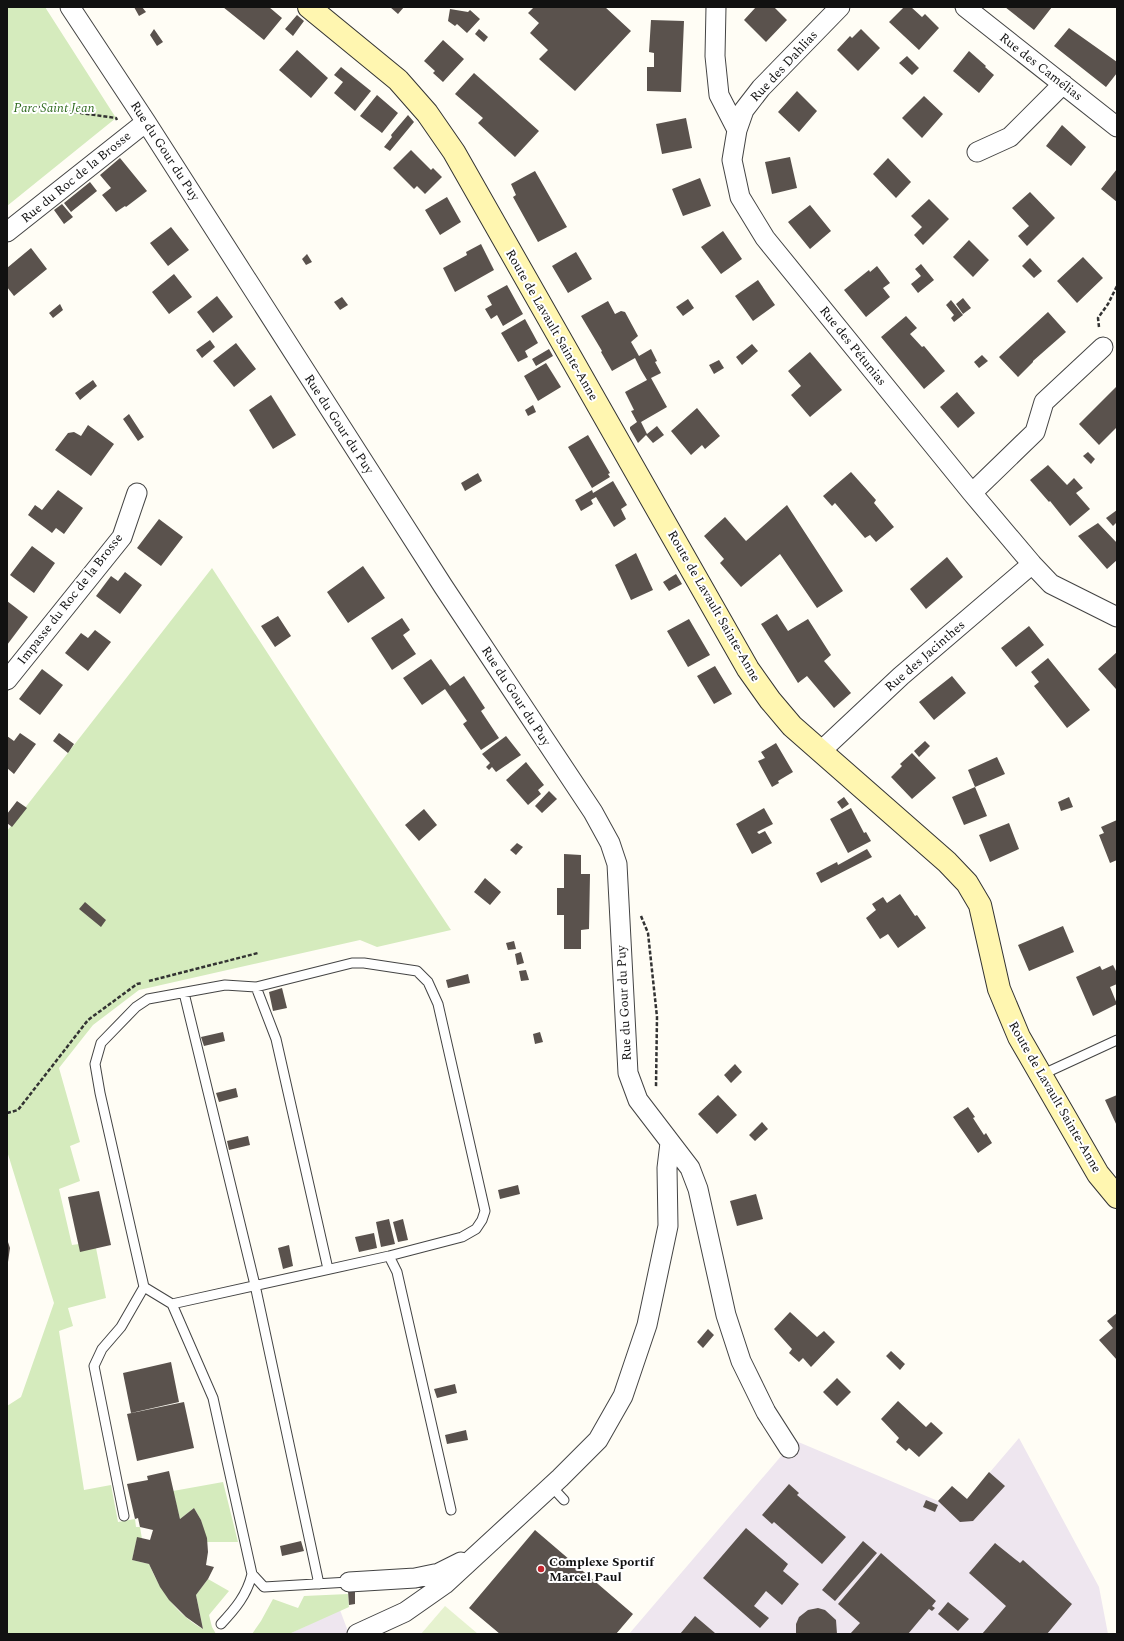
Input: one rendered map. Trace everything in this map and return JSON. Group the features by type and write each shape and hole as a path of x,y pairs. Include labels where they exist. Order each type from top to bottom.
{"street":[{"name":"Rue du Gour du Puy","path":"70,7 146,122 443,586 593,812 610,843 617,864 628,1073 638,1100 690,1168 698,1189 726,1315 741,1361 766,1412 789,1448"},
{"name":"Route de Lavault Sainte-Anne","path":"309,7 398,80 427,113 454,152 748,669 770,700 792,726 947,862 967,883 980,905 999,989 1019,1037 1098,1174 1117,1197"},
{"path":"716,7 715,56 719,95 737,130"},
{"name":"Rue des Dahlias","path":"737,130 744,110 761,88 840,7"},
{"name":"Rue des Camélias","path":"965,7 1117,127"},
{"path":"977,152 1010,137 1063,84"},
{"name":"Rue du Roc de la Brosse","path":"7,232 146,122"},
{"name":"Rue des Pétunias","path":"737,130 732,160 740,197 765,238 972,493 1050,584 1117,617"},
{"path":"972,493 1035,432 1044,402 1103,347"},
{"name":"Impasse du Roc de la Brosse","path":"7,680 122,537 137,494"},
{"name":"Rue des Jacinthes","path":"821,751 901,676 1032,564"},
{"path":"357,1634 405,1612 445,1584 478,1554 558,1493 598,1440 623,1396 647,1325 668,1226 667,1168 670,1143"},
{"path":"349,1582 415,1578 439,1573 478,1554"}],"lane":[{"path":"124,1516 94,1366 102,1348 121,1327 144,1287 100,1093 95,1064 101,1043 136,1007 148,999 225,985 256,987 352,963 364,963 417,972 428,982 438,1004 484,1210 482,1220 476,1229 462,1236 389,1256 172,1304"},
{"path":"256,987 276,1039 328,1269"},
{"path":"184,993 255,1285 319,1584"},
{"path":"1041,1075 1117,1040"},
{"path":"389,1256 397,1272 451,1510"},
{"path":"144,1287 172,1304 213,1398 252,1574 249,1586 237,1606 221,1624"},
{"path":"252,1574 264,1587 349,1582"}],"path":[{"path":"38,107 116,118 128,135"},
{"path":"1103,347 1098,318 1108,304 1117,286"},
{"path":"618,893 640,913 648,933 657,1017 656,1124"}],"shaded area":[{"path":"1019,1438 1099,1587 1108,1634 629,1634 782,1455 796,1441 938,1501 952,1486 967,1499"},
{"path":"340,1610 349,1634 289,1634"}],"green space":[{"name":"Parc Saint Jean","path":"7,7 45,7 116,118 7,206"},
{"path":"212,568 451,930 377,947 360,940 139,990 93,1025 59,1068 80,1142 70,1146 80,1181 59,1189 72,1245 79,1244 96,1248 106,1298 68,1308 73,1326 59,1331 84,1490 111,1485 118,1522 135,1519 136,1527 140,1527 142,1539 137,1538 132,1560 149,1564 158,1583 170,1601 185,1617 203,1629 196,1595 208,1579 229,1591 209,1615 212,1627 216,1634 7,1634 7,1406 21,1397 54,1303 7,1151 7,831"},
{"path":"223,1482 238,1542 207,1542 201,1520 194,1508 180,1519 173,1491"},
{"path":"348,1594 349,1607 289,1634 252,1634 273,1599 298,1608 304,1596"},
{"path":"445,1606 478,1634 421,1634"}],"building":[{"path":"134,7 142,7 146,12 139,16"},
{"path":"223,7 269,7 282,18 264,40"},
{"path":"390,7 404,7 398,14"},
{"path":"534,7 605,7 631,31 575,91 539,59 548,50 530,33 539,23 528,13"},
{"path":"756,7 774,7 787,20 766,42 744,20"},
{"path":"904,7 911,7 922,17 925,14 939,28 919,50 889,22"},
{"path":"1005,7 1052,7 1034,30"},
{"path":"450,9 468,12 470,10 480,19 467,33 457,24 455,26 448,21"},
{"path":"297,15 304,21 293,36 285,29"},
{"path":"651,20 684,21 681,92 647,91 647,67 654,67 654,53 649,52"},
{"path":"1069,28 1117,62 1117,73 1106,87 1054,46"},
{"path":"154,29 163,42 157,46 150,35"},
{"path":"479,29 488,37 484,42 475,34"},
{"path":"861,29 880,48 858,71 837,50 850,36 852,38"},
{"path":"443,40 464,59 443,82 433,73 435,71 424,61"},
{"path":"297,50 328,78 311,98 279,70"},
{"path":"969,51 994,75 979,93 953,71"},
{"path":"907,56 919,68 912,75 899,63"},
{"path":"341,67 371,91 355,111 334,93 343,82 334,75"},
{"path":"474,73 539,131 515,157 478,123 483,118 455,94"},
{"path":"797,91 817,111 799,132 778,112"},
{"path":"377,95 398,113 382,133 360,116"},
{"path":"924,96 943,114 922,138 902,118"},
{"path":"408,115 414,122 390,151 384,147 392,137 391,135"},
{"path":"686,118 692,148 662,154 656,124"},
{"path":"1062,125 1086,147 1071,166 1046,146"},
{"path":"411,150 431,170 433,168 442,177 425,194 417,186 414,189 393,168"},
{"path":"790,157 797,188 772,194 765,162"},
{"path":"120,158 147,191 126,207 125,206 116,212 102,195 111,188 100,175"},
{"path":"888,158 911,182 896,198 873,174"},
{"path":"1117,169 1117,202 1101,189"},
{"path":"535,171 567,227 538,242 513,197 516,195 511,184"},
{"path":"700,178 711,206 683,216 672,189"},
{"path":"90,182 97,191 71,212 64,203"},
{"path":"1030,192 1055,218 1027,246 1018,236 1029,226 1012,208"},
{"path":"447,197 461,222 440,235 425,210"},
{"path":"929,199 949,219 923,245 914,235 922,227 911,216"},
{"path":"62,204 73,217 64,224 54,210"},
{"path":"810,205 831,231 810,249 788,222"},
{"path":"171,227 189,250 168,266 150,243"},
{"path":"723,231 742,259 721,274 701,247"},
{"path":"969,240 989,260 973,277 953,257"},
{"path":"481,244 494,270 455,292 443,268 467,255 466,252"},
{"path":"31,248 47,269 14,296 7,287 7,268"},
{"path":"576,252 592,279 568,293 552,266"},
{"path":"307,254 312,262 306,265 302,259"},
{"path":"1083,257 1103,278 1077,303 1057,281"},
{"path":"1030,258 1042,271 1034,278 1022,266"},
{"path":"921,264 934,280 918,293 911,284 921,276 915,269"},
{"path":"877,266 890,283 883,288 890,297 866,317 844,290 869,270 870,272"},
{"path":"174,274 192,297 169,314 152,292"},
{"path":"758,280 775,305 753,321 735,296"},
{"path":"507,285 523,314 503,326 497,315 491,319 485,309 492,305 487,296"},
{"path":"217,296 233,317 213,333 197,312"},
{"path":"342,297 348,305 340,310 334,302"},
{"path":"963,298 971,308 963,314 956,304"},
{"path":"688,299 694,308 683,316 676,307"},
{"path":"951,300 963,315 954,322 951,318 954,315 946,305"},
{"path":"608,301 615,314 621,311 625,312 638,336 631,342 639,356 651,349 657,361 655,362 661,373 651,378 667,407 641,422 647,434 657,426 664,435 653,443 646,435 638,443 630,429 630,427 637,422 631,411 634,410 625,392 647,380 635,358 612,371 581,316"},
{"path":"60,304 63,310 53,318 49,313"},
{"path":"1048,312 1066,332 1033,361 1018,377 999,357"},
{"path":"906,316 917,328 910,334 922,347 924,346 945,371 924,389 881,337"},
{"path":"525,319 538,343 525,351 528,357 518,362 501,333"},
{"path":"210,340 215,347 202,358 196,350"},
{"path":"236,343 256,369 234,387 213,361"},
{"path":"752,344 758,351 742,365 736,357"},
{"path":"549,349 553,356 536,366 532,359"},
{"path":"810,352 842,390 810,417 791,395 801,386 788,371"},
{"path":"982,355 988,361 979,368 974,362"},
{"path":"719,360 724,368 714,374 709,365"},
{"path":"546,363 561,387 538,401 524,376"},
{"path":"93,380 97,386 80,400 75,393"},
{"path":"1117,386 1117,427 1099,445 1079,424"},
{"path":"957,392 975,413 958,428 940,407"},
{"path":"271,395 296,435 273,449 249,410"},
{"path":"533,405 536,412 528,416 525,410"},
{"path":"697,408 720,436 705,449 702,445 691,455 671,431"},
{"path":"129,414 144,437 138,441 123,419"},
{"path":"88,425 114,444 91,476 55,450 68,433 74,432 81,436"},
{"path":"588,435 610,473 608,474 610,477 592,488 568,447"},
{"path":"1088,452 1095,459 1091,464 1083,456"},
{"path":"1048,465 1067,485 1074,478 1083,488 1076,493 1090,509 1070,526 1050,501 1049,502 1030,480"},
{"path":"851,472 876,500 874,503 894,527 876,542 870,535 865,538 835,503 832,506 823,496"},
{"path":"478,473 482,481 465,491 461,483"},
{"path":"613,481 627,505 621,509 626,519 614,527 596,497 591,500 593,504 581,511 575,500 592,490 593,493"},
{"path":"58,490 83,508 64,534 56,528 52,533 28,515 35,505 42,510"},
{"path":"787,505 843,591 817,608 780,554 741,587 720,563 724,559 704,536 725,517 746,541"},
{"path":"1117,510 1117,522 1113,526 1106,518"},
{"path":"159,519 183,537 161,566 137,548"},
{"path":"1098,523 1117,543 1117,560 1107,569 1078,536"},
{"path":"32,546 55,563 34,593 10,575"},
{"path":"636,553 653,590 631,600 615,565"},
{"path":"947,557 963,577 926,609 910,589"},
{"path":"363,566 385,598 348,623 327,592"},
{"path":"125,572 142,585 120,614 96,596 111,576 118,581"},
{"path":"676,574 682,584 669,591 663,582"},
{"path":"7,601 28,617 7,645"},
{"path":"777,614 788,631 808,619 831,655 824,661 851,693 834,708 807,676 798,683 761,624"},
{"path":"278,616 291,636 275,647 261,626"},
{"path":"402,618 410,630 403,635 416,654 392,670 371,638"},
{"path":"689,619 710,655 688,667 667,631"},
{"path":"1029,626 1044,645 1016,667 1001,648"},
{"path":"95,630 111,642 88,671 65,653 81,633 88,638"},
{"path":"1117,652 1117,688 1116,689 1098,669"},
{"path":"1048,658 1090,710 1067,728 1034,686 1039,682 1031,672"},
{"path":"431,659 450,686 464,676 485,708 481,711 499,738 481,750 463,724 467,721 445,689 422,705 403,678"},
{"path":"715,666 732,694 714,704 697,676"},
{"path":"42,669 63,685 40,715 19,699"},
{"path":"952,676 966,693 934,720 919,702"},
{"path":"20,733 36,744 14,774 7,768 7,736 14,741"},
{"path":"59,733 74,744 68,753 53,741"},
{"path":"506,736 521,755 496,772 492,767 489,770 486,767 490,763 482,754"},
{"path":"925,741 930,746 919,757 914,751"},
{"path":"776,743 793,772 778,781 779,783 772,787 758,761 765,758 761,752"},
{"path":"912,753 936,778 912,799 891,777 902,766 900,764"},
{"path":"997,757 1005,774 975,787 968,770"},
{"path":"526,762 544,785 538,790 541,794 528,805 506,780"},
{"path":"975,787 987,816 964,825 952,797"},
{"path":"549,791 557,799 542,813 535,806"},
{"path":"844,797 849,804 842,809 837,802"},
{"path":"1069,797 1073,807 1061,811 1058,802"},
{"path":"17,801 27,808 12,827 7,823 7,814"},
{"path":"764,808 773,824 757,832 759,834 765,831 772,843 752,854 736,824"},
{"path":"851,808 864,833 866,832 871,841 848,853 830,819"},
{"path":"424,809 437,825 419,841 405,825"},
{"path":"1117,820 1117,860 1110,863 1099,835 1104,833 1101,827"},
{"path":"1009,823 1019,849 990,862 979,835"},
{"path":"517,843 523,847 516,855 510,850"},
{"path":"867,849 872,857 821,883 816,873 837,862 838,865"},
{"path":"564,854 581,855 581,874 590,874 589,929 581,930 581,949 564,949 564,915 557,915 557,888 564,888"},
{"path":"485,878 501,892 490,905 474,892"},
{"path":"900,894 915,916 917,915 926,928 898,948 888,934 880,939 866,918 876,910 872,904 883,897 887,903"},
{"path":"85,902 106,920 101,927 79,909"},
{"path":"1063,926 1074,952 1029,971 1018,945"},
{"path":"514,941 516,949 508,950 506,943"},
{"path":"521,952 524,963 517,965 515,954"},
{"path":"1113,965 1117,973 1117,984 1110,987 1117,1004 1093,1016 1076,977 1100,966 1102,970"},
{"path":"526,970 529,980 521,981 519,971"},
{"path":"468,974 470,983 448,988 446,980"},
{"path":"282,988 287,1008 273,1011 269,992"},
{"path":"223,1032 225,1041 204,1046 201,1037"},
{"path":"540,1032 543,1042 535,1044 533,1034"},
{"path":"735,1064 742,1072 731,1083 724,1075"},
{"path":"236,1088 238,1097 219,1102 216,1093"},
{"path":"718,1095 737,1115 717,1134 698,1114"},
{"path":"1117,1095 1117,1126 1105,1100"},
{"path":"968,1107 984,1135 986,1133 992,1143 978,1153 953,1117"},
{"path":"762,1122 768,1129 755,1141 749,1135"},
{"path":"248,1136 250,1145 229,1150 227,1141"},
{"path":"518,1185 520,1194 500,1199 498,1190"},
{"path":"99,1191 111,1245 80,1252 68,1197"},
{"path":"756,1194 763,1219 737,1226 730,1201"},
{"path":"389,1219 395,1244 381,1247 376,1222"},
{"path":"403,1219 408,1240 398,1242 393,1222"},
{"path":"374,1233 377,1248 359,1252 355,1237"},
{"path":"7,1239 10,1248 8,1262 7,1262"},
{"path":"289,1245 293,1266 283,1269 278,1248"},
{"path":"790,1312 817,1337 824,1331 835,1342 811,1367 803,1358 799,1362 789,1353 792,1349 774,1329"},
{"path":"1117,1313 1117,1360 1099,1340 1113,1328 1107,1321"},
{"path":"708,1329 714,1335 703,1348 697,1342"},
{"path":"891,1351 905,1364 900,1370 886,1356"},
{"path":"171,1362 179,1402 131,1413 123,1373"},
{"path":"837,1378 851,1392 837,1406 823,1392"},
{"path":"455,1384 457,1393 437,1398 434,1389"},
{"path":"898,1401 926,1427 931,1422 943,1433 919,1457 909,1448 906,1451 896,1442 899,1438 881,1419"},
{"path":"184,1402 194,1448 137,1461 127,1414"},
{"path":"466,1430 468,1440 447,1444 445,1435"},
{"path":"169,1471 180,1519 194,1508 201,1520 207,1538 208,1552 206,1565 214,1567 208,1579 196,1595 203,1629 186,1617 169,1600 160,1587 149,1564 132,1560 137,1537 150,1540 153,1530 140,1527 138,1518 135,1519 127,1484 148,1480 147,1476"},
{"path":"989,1472 1005,1486 973,1521 960,1522 938,1501 952,1486 967,1499"},
{"path":"789,1484 799,1493 797,1495 846,1537 822,1564 774,1522 772,1524 762,1515"},
{"path":"926,1500 938,1505 935,1512 923,1507"},
{"path":"746,1528 788,1564 783,1571 799,1584 782,1605 766,1591 754,1606 769,1618 760,1628 703,1578"},
{"name":"Complexe Sportif Marcel Paul","path":"535,1530 633,1614 616,1634 500,1634 469,1608"},
{"path":"301,1541 304,1551 282,1556 280,1546"},
{"path":"863,1541 877,1553 835,1601 822,1590"},
{"path":"995,1543 1020,1563 1023,1560 1072,1604 1047,1634 982,1634 1006,1606 969,1573"},
{"path":"881,1553 936,1601 932,1606 935,1608 932,1611 929,1609 908,1634 850,1634 860,1623 838,1604"},
{"path":"348,1591 355,1591 355,1604 349,1605"},
{"path":"948,1602 969,1619 958,1631 938,1614"},
{"path":"818,1608 825,1610 836,1620 837,1634 796,1634 796,1624 799,1617 808,1610"},
{"path":"695,1616 715,1633 680,1634"}],"place":[{"name":"Complexe Sportif Marcel Paul","path":"541,1569"}]}
